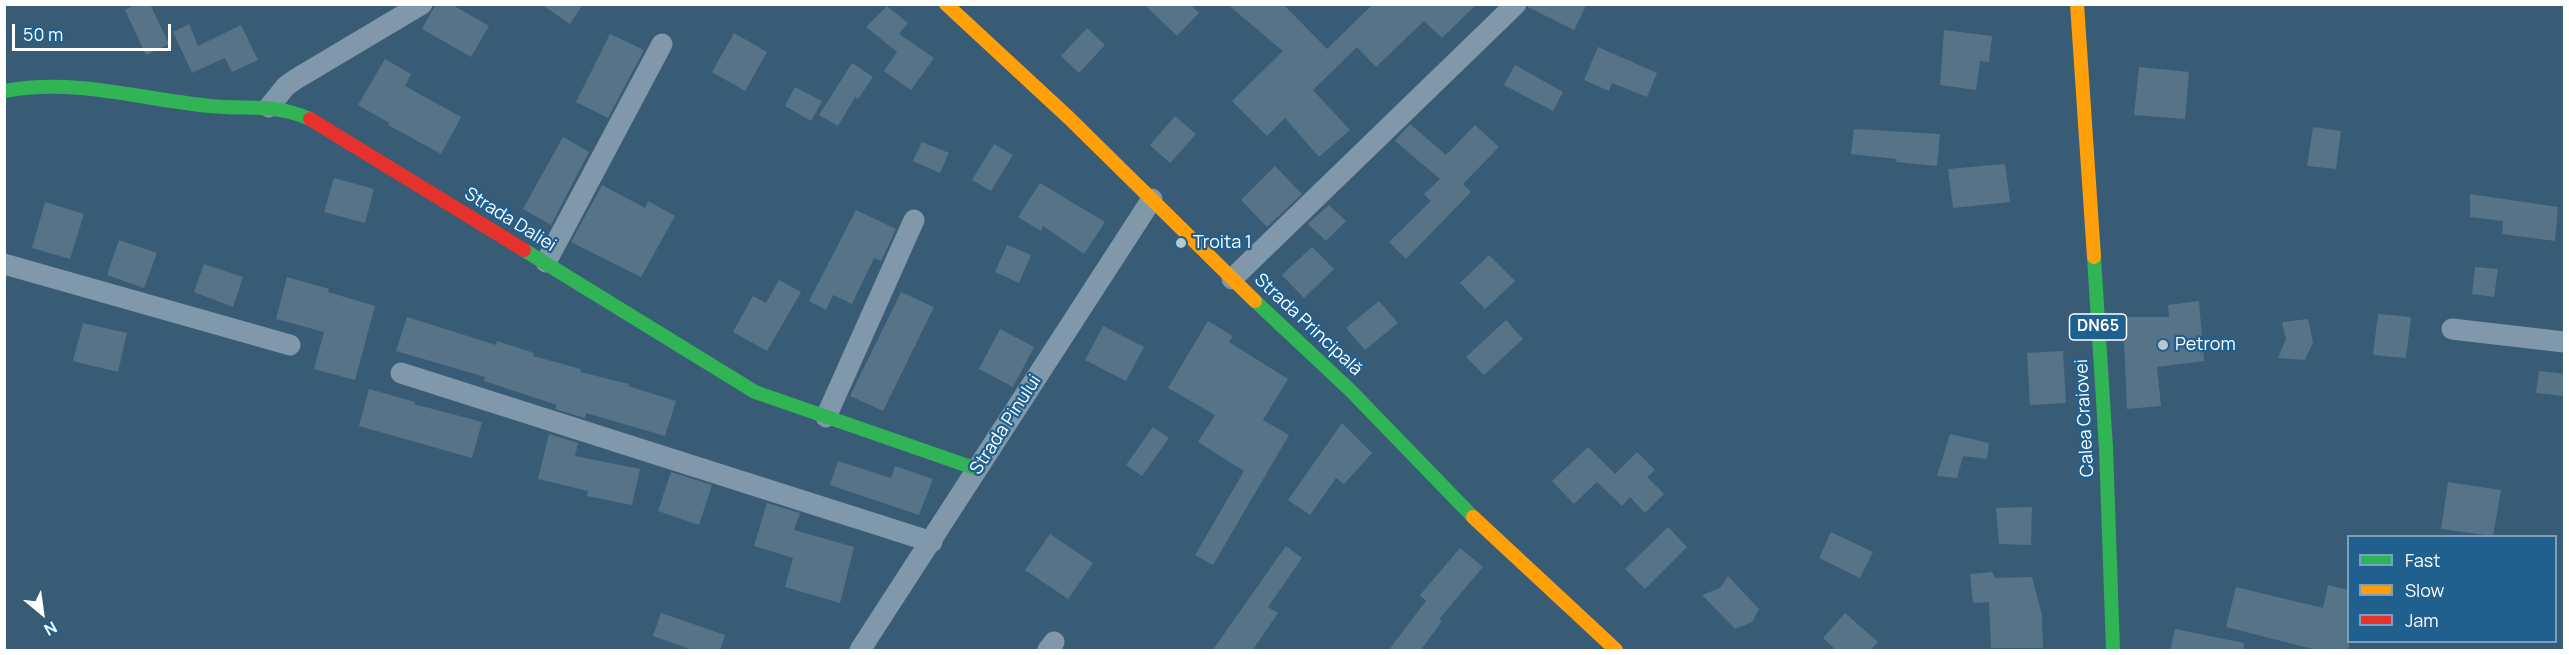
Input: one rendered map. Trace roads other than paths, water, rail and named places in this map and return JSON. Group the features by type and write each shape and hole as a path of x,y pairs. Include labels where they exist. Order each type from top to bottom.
{"main road":[{"name":"Strada Principală","path":"946,4 1350,390 1473,517 1616,651"},
{"name":"Calea Craiovei","path":"2077,4 2106,448 2114,651"},
{"name":"Strada Daliei","path":"4,92 22,87 69,85 211,106 269,107 291,111 317,122 755,392 977,469"}],"street":[{"path":"269,107 286,86 296,79 422,4"},
{"path":"1232,279 1516,4"},
{"path":"546,262 663,44"},
{"name":"Strada Pinului","path":"860,651 1152,199"},
{"path":"826,417 914,220"},
{"path":"4,264 290,345"},
{"path":"2452,329 2565,342"},
{"path":"401,373 932,542"}],"place":[{"name":"Troita 1","path":"1181,243"},
{"name":"Petrom","path":"2163,345"}]}
